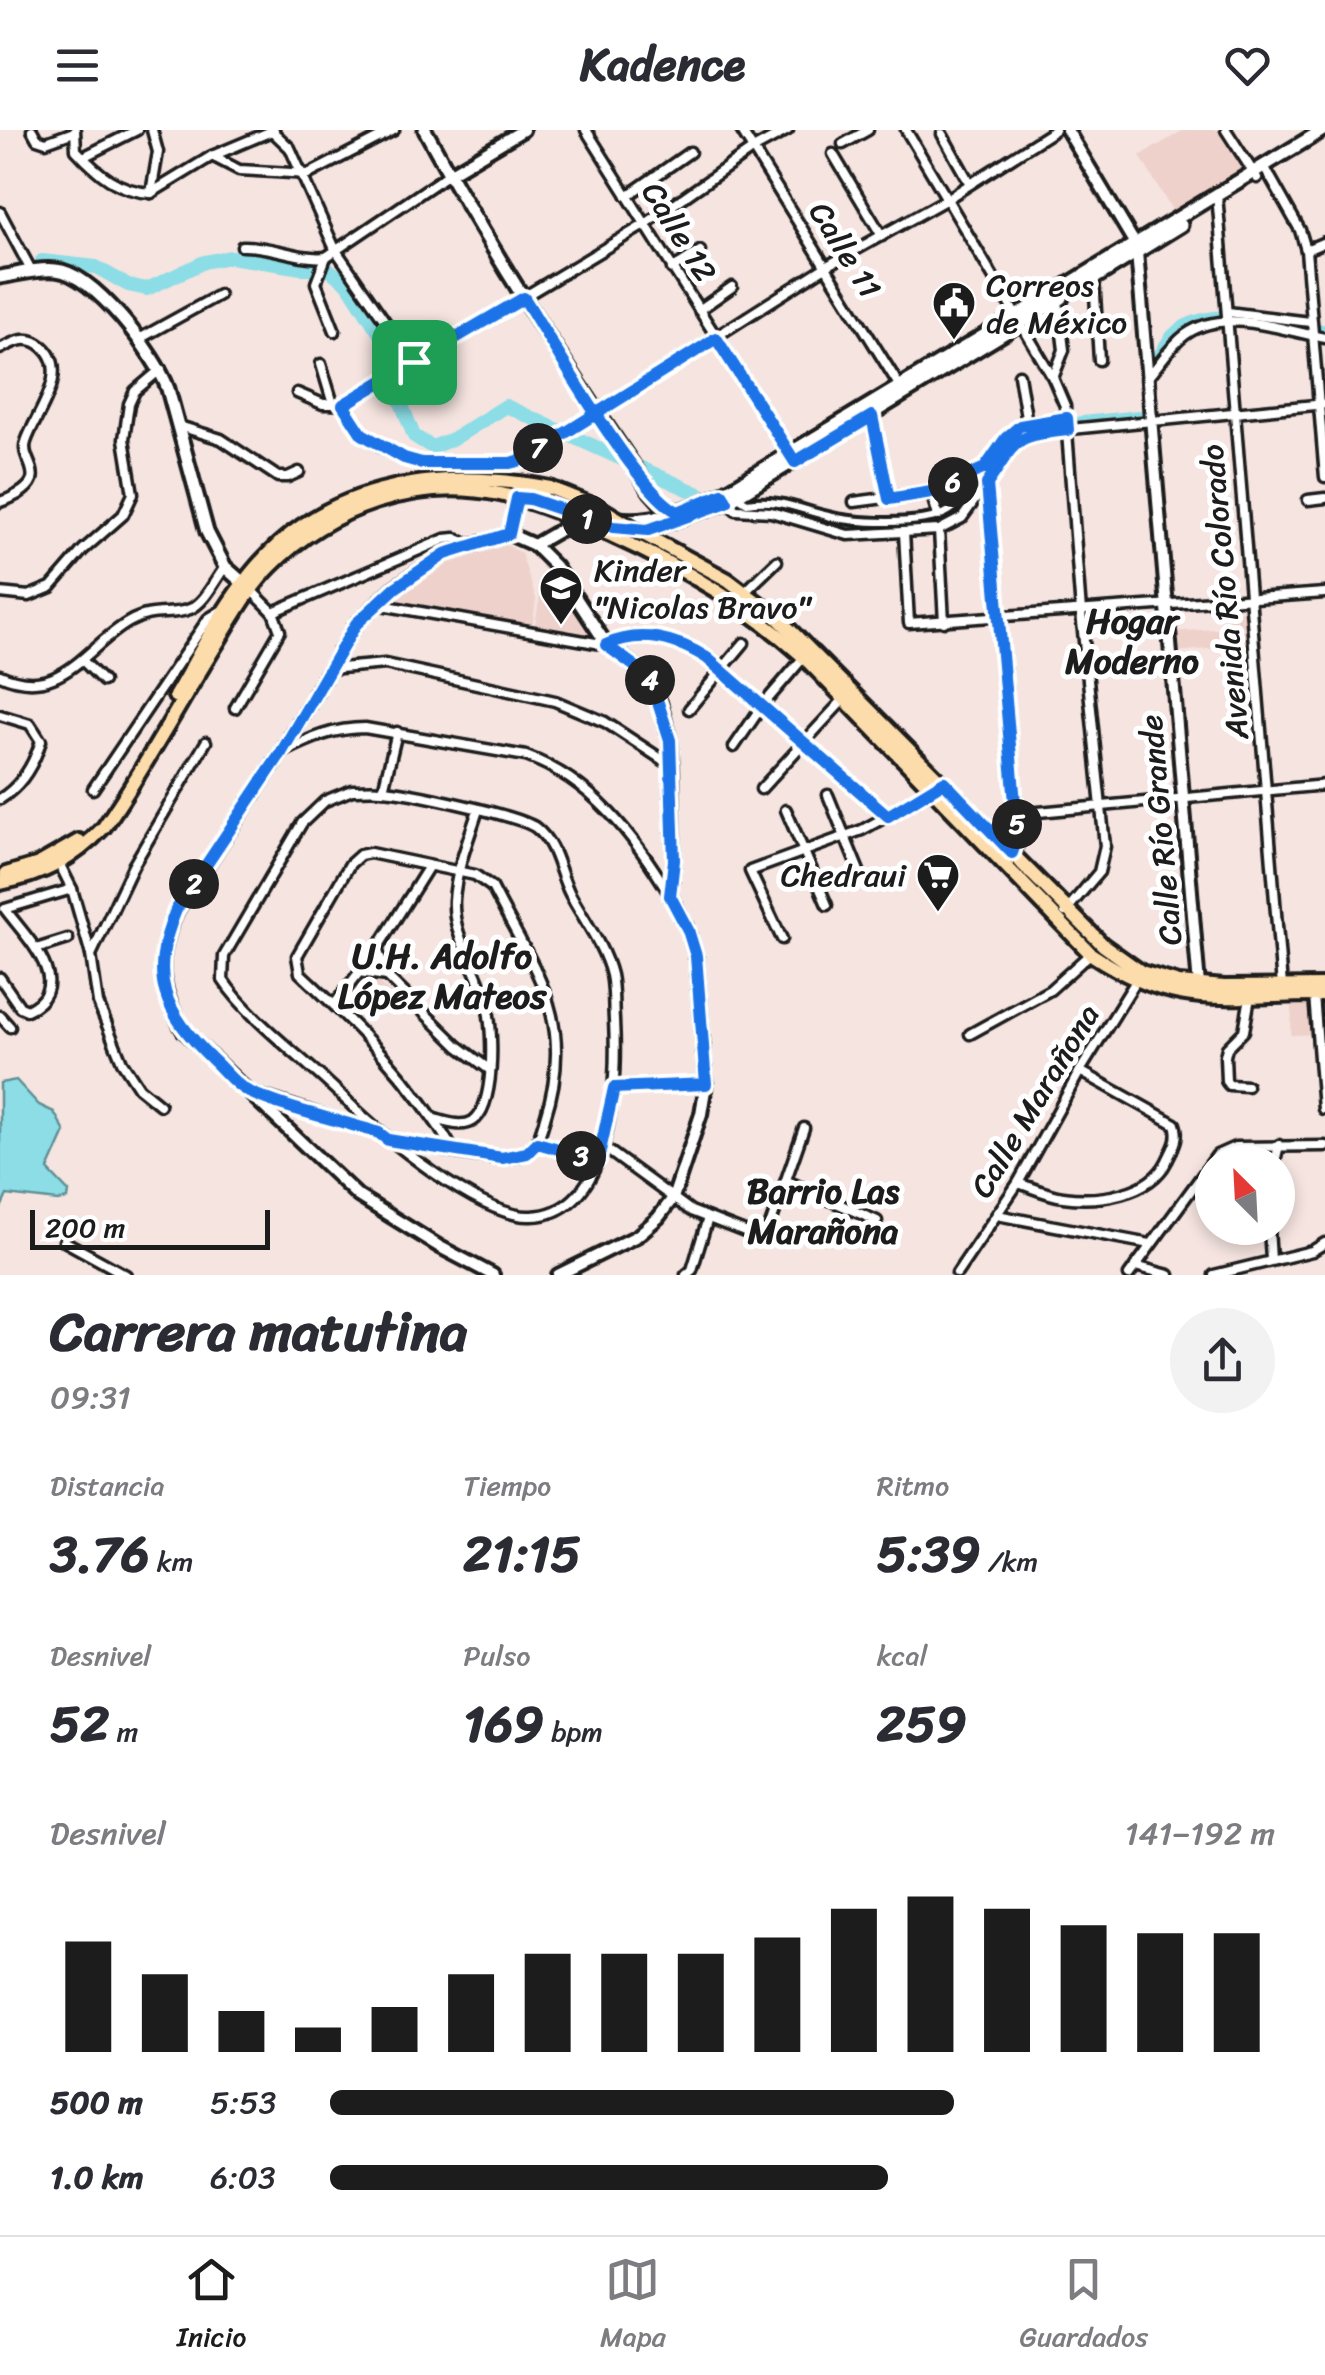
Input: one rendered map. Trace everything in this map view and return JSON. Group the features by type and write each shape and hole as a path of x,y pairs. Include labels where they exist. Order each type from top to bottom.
{"main road":[{"path":"425,130 596,411 651,492 678,512"},
{"path":"517,498 613,527 648,530 729,497 1324,133"},
{"path":"1019,322 1136,248"},
{"path":"0,277 58,270 78,279 139,339 161,369 207,532 224,567 247,586"},
{"path":"0,875 61,853 98,822 226,609 286,540 332,508 424,480 472,478 550,488 602,509 734,600 804,657 939,787"},
{"path":"511,482 604,515 746,592 791,630 1063,915 1091,954 1178,994 1250,998 1321,992"},
{"path":"0,883 60,865 84,848 126,796 247,586 316,528 388,498 443,490 496,493 590,526 645,536 678,512 729,497"},
{"path":"645,536 651,492"},
{"path":"1063,915 1139,977 1199,986 1282,986 1321,992"}],"street":[{"path":"32,130 37,140 46,142 75,131 74,143 83,157 111,183 151,193 212,156 272,130 290,148 335,249 414,362"},
{"path":"83,157 137,130"},
{"path":"151,193 158,152 152,130"},
{"path":"212,156 239,170 310,174 394,130"},
{"path":"335,331 316,283 326,257 523,130"},
{"name":"Calle 12","path":"586,130 793,458"},
{"name":"Calle 11","path":"741,130 903,392"},
{"path":"298,394 323,404 343,405 644,225 788,130"},
{"path":"843,144 868,130"},
{"path":"906,130 1062,396 1104,860 1099,872 1063,915"},
{"path":"343,405 362,434 404,458 422,463 484,466 522,460 827,266 947,199 1056,130"},
{"path":"1067,130 1136,248"},
{"path":"1226,130 1300,230 1306,250 1325,477"},
{"path":"942,134 970,184"},
{"path":"626,196 690,152"},
{"path":"832,154 882,236"},
{"name":"Avenida Río Colorado","path":"1217,198 1282,986"},
{"path":"0,212 32,272"},
{"path":"1306,250 1325,242"},
{"path":"242,246 272,246 312,258 326,257"},
{"name":"Calle Río Grande","path":"1136,248 1199,986"},
{"path":"672,269 700,251"},
{"path":"1094,278 1099,360"},
{"path":"699,310 732,287"},
{"path":"139,339 219,295"},
{"path":"1053,378 1064,350 1058,300"},
{"path":"1228,318 1311,329"},
{"path":"1147,378 1182,337 1228,318 1311,329 1325,338"},
{"path":"0,349 27,339 46,350 53,366 49,394 26,442 33,478 30,485 0,502"},
{"path":"321,364 332,404"},
{"path":"0,592 29,596 51,588 83,550 123,515 133,494 124,439 129,404 135,391 161,369"},
{"path":"1019,375 1026,424"},
{"path":"729,497 747,503 782,502 847,522 938,516 955,506 1012,431 1026,424 1151,421 1321,404"},
{"path":"869,412 889,499"},
{"path":"729,497 736,510 772,512 848,535 939,530 962,518 1023,436 1067,424"},
{"path":"179,426 220,439 278,477 299,472"},
{"path":"854,502 931,492 985,468"},
{"path":"987,484 1018,837 1008,858"},
{"path":"931,492 938,516"},
{"path":"509,534 517,498"},
{"path":"1308,500 1325,498"},
{"path":"534,545 560,530 590,526"},
{"path":"939,530 944,622"},
{"path":"904,532 909,623 1325,593"},
{"path":"493,1275 358,1196 183,1030 162,981 164,939 176,910 281,753 356,624 430,564 471,545 509,534 534,545 555,566 606,645 644,673 652,684 670,740 674,860 670,896"},
{"path":"273,612 444,539 456,538 471,545"},
{"path":"746,592 776,562"},
{"path":"0,675 40,682 84,661 124,625 140,616 192,608 224,567"},
{"path":"235,708 280,631 273,612 247,586"},
{"path":"376,604 606,645 638,637 688,646 888,816"},
{"path":"93,788 208,620 226,609"},
{"path":"689,709 744,643"},
{"path":"734,747 762,706 804,657"},
{"path":"84,661 104,680"},
{"path":"329,669 385,664 555,700 605,722 672,766"},
{"path":"761,789 844,699"},
{"path":"0,715 30,724 41,740 37,755 15,790 0,799"},
{"path":"281,753 317,735 345,728 397,732 526,756 572,777 624,829 670,896 696,956 706,1084 700,1114 672,1198 658,1218 637,1236 578,1272 558,1275"},
{"path":"383,790 397,732"},
{"path":"91,955 133,866 206,742"},
{"path":"1016,814 1325,785"},
{"path":"782,939 750,870 888,816 939,787"},
{"path":"352,790 383,790 478,810 529,822 551,844 568,890 606,956 612,978 614,1088 598,1160 585,1188 574,1198 547,1213 530,1216 500,1209 432,1172 388,1140 241,1003 222,980 224,956 302,823 325,801 352,790"},
{"path":"828,795 861,876"},
{"path":"435,1119 461,1124 473,1121 483,1108 490,1070 492,1032 488,1006 458,932 454,901 478,810"},
{"path":"786,810 826,906"},
{"path":"388,1140 474,1156 516,1157 527,1153 537,1143 558,1072 554,1013 492,887 475,874 370,852 350,864 297,956 300,973 384,1054 435,1119 453,1150"},
{"path":"60,865 72,889 91,955 98,1004 122,1062 132,1080 160,1105"},
{"path":"334,1005 377,949 429,866"},
{"path":"0,978 20,1007 27,1010 40,1002 49,977 36,949 5,909 72,889"},
{"path":"36,949 68,940"},
{"path":"377,949 386,976 458,1046 490,1070"},
{"path":"970,1034 1050,990 1091,954"},
{"path":"359,972 386,976"},
{"name":"Calle Marañona","path":"957,1273 1018,1184 1139,977"},
{"path":"1321,992 1322,1109"},
{"path":"1247,1086 1229,1085 1225,1056 1227,1048 1244,1031 1250,998"},
{"path":"0,1016 10,1028"},
{"path":"1018,1184 1058,1196 1100,1196 1141,1186 1161,1172 1178,1139 1175,1124 1080,1072"},
{"path":"614,1088 706,1084"},
{"path":"244,1090 379,1133"},
{"path":"602,1146 672,1198 708,1218 765,1240 804,1128"},
{"path":"537,1143 598,1160"},
{"path":"1129,1275 1216,1156 1226,1150 1279,1144 1325,1146"},
{"path":"787,1181 878,1221"},
{"path":"997,1215 1150,1244"},
{"path":"693,1273 708,1218"},
{"path":"64,1241 126,1275"},
{"path":"1214,1275 1312,1252 1325,1243"},
{"path":"1270,1245 1271,1260"},
{"path":"1135,1266 1169,1275"}],"shaded area":[{"path":"1184,130 1224,130 1249,171 1175,215 1140,156"},
{"path":"492,542 521,553 536,599 532,629 383,602 442,561"},
{"path":"542,585 569,589 591,624 588,639 534,630"},
{"path":"1250,610 1252,645 1175,652 1173,632 1229,628 1227,612"},
{"path":"373,977 390,993 369,1013 352,998"},
{"path":"1318,1002 1317,1034 1291,1035 1292,1004"}],"water":[{"path":"16,1080 39,1105 54,1112 65,1132 48,1170 69,1192 68,1199 58,1201 7,1195 0,1210 0,1083"}],"waterway":[{"path":"42,261 96,267 128,285 147,289 204,262 230,257 328,269 348,284 394,356 400,400 414,436 432,447 453,439 506,406 556,429"},
{"path":"1158,360 1176,333 1208,319 1270,319 1325,332"},
{"path":"745,506 784,509 835,528 944,521 959,511 1015,437 1026,429 1140,417"},
{"path":"569,435 622,459"},
{"path":"641,468 701,495"}],"place":[{"name":"Correos de México","path":"954,341"},
{"name":"Kinder \"Nicolas Bravo\"","path":"561,626"},
{"name":"Chedraui","path":"938,913"}],"district":[{"name":"Hogar Moderno","path":"1132,641"},
{"name":"U.H. Adolfo López Mateos","path":"442,976"},
{"name":"Barrio Las Marañona","path":"823,1211"}],"route":[{"path":"414,362 343,405 369,440 422,463 484,466 522,460 564,431 596,411 704,346 716,338 795,462 872,416 889,499 931,492 985,468 1006,438 1020,426 1067,418 1068,430 1030,434 1018,440 987,484 1018,837 1012,853 944,782 888,816 707,658 688,646 653,637 606,645 644,673 652,684 670,740 674,860 670,896 696,956 706,1084 614,1088 598,1160 537,1143 527,1153 502,1158 388,1140 379,1133 244,1090 183,1030 162,981 164,939 176,910 281,753 356,624 395,588 445,554 509,534 517,498 613,527 648,530 727,502 722,494 678,512 660,502 596,411 524,298 414,362"}]}
